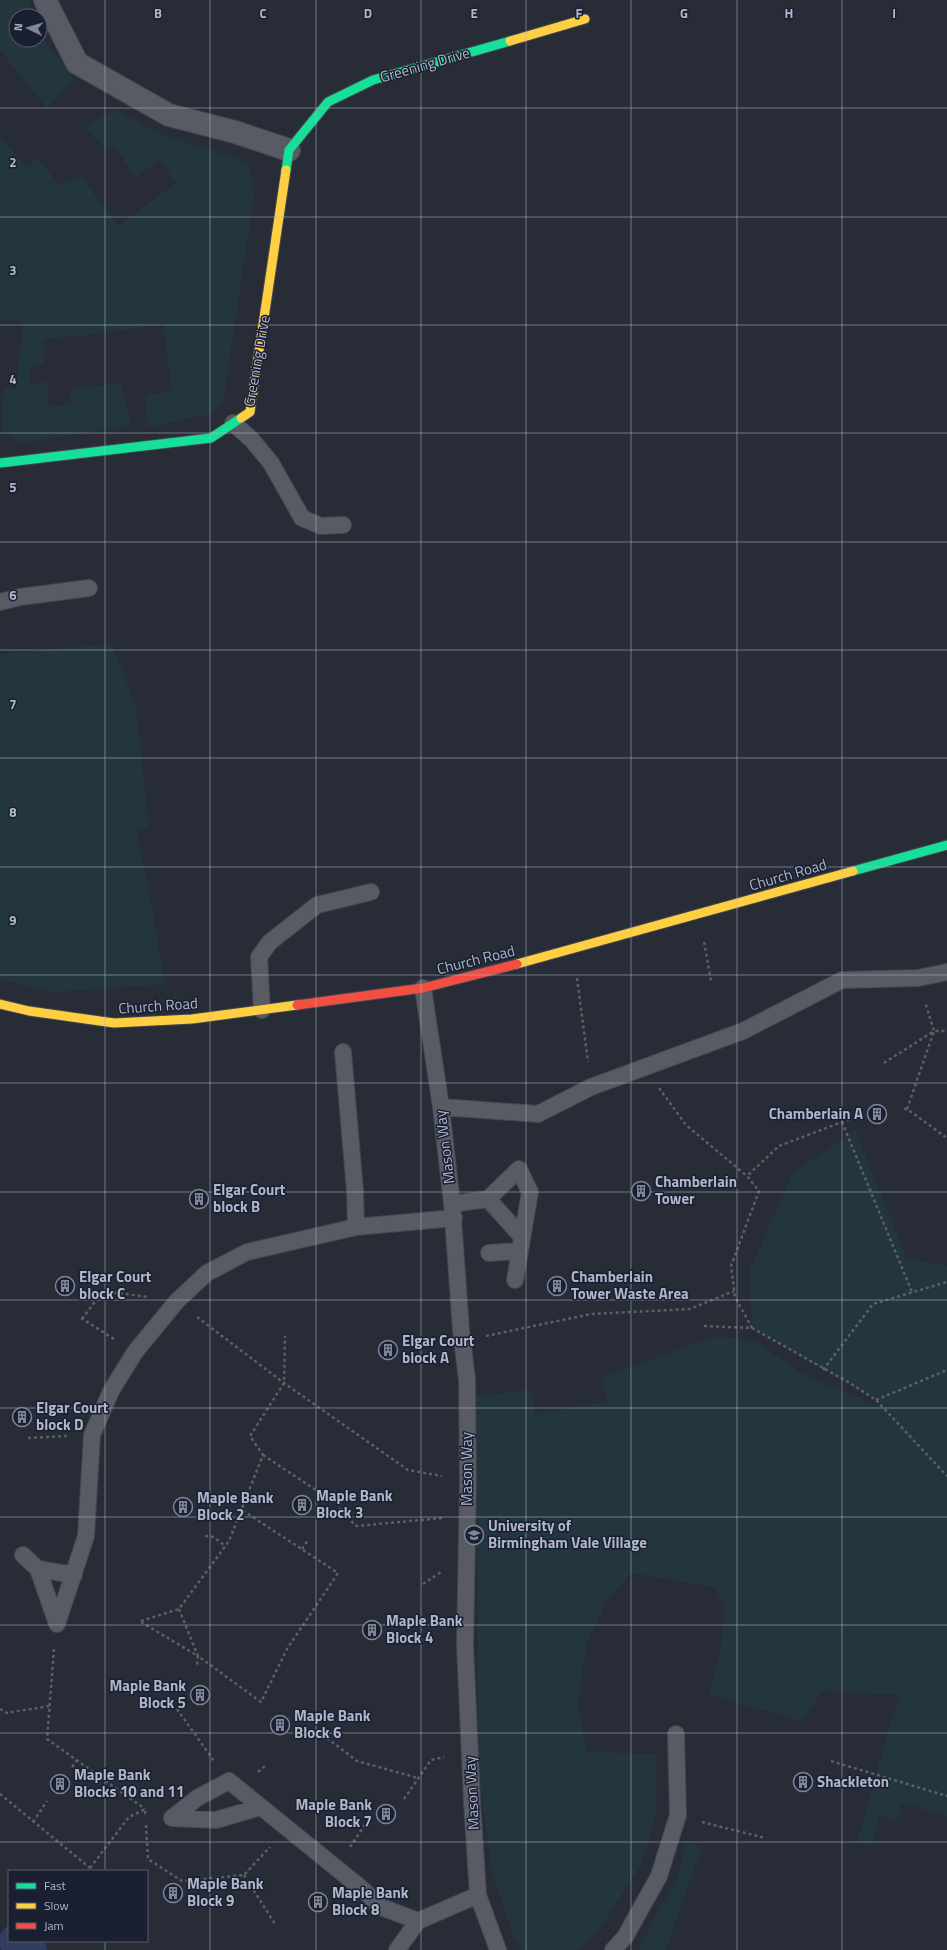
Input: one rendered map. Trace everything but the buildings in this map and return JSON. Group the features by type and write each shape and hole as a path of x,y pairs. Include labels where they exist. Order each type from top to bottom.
{"main road":[{"name":"Greening Drive","path":"0,463 210,438 250,412 289,150 328,102 372,80 585,19"},
{"name":"Church Road","path":"0,1004 29,1011 114,1023 192,1019 423,988 573,950 947,845"}],"street":[{"path":"45,0 77,64 169,115 235,132 289,150"}],"lane":[{"path":"233,423 252,440 272,463 302,518 321,526 343,525"},
{"path":"0,602 20,597 89,588"},
{"path":"262,1010 259,957 270,942 317,906 371,892"},
{"path":"441,1107 538,1114 591,1087 743,1031 842,980 918,978 947,972"},
{"name":"Mason Way","path":"423,988 441,1107 453,1211 462,1341 467,1380 468,1480 465,1645 478,1895 498,1950"},
{"path":"343,1052 355,1192 356,1227"},
{"path":"57,1624 86,1536 92,1435 111,1391 135,1352 177,1301 207,1273 247,1252 356,1227 453,1211 488,1199 519,1169 530,1192 514,1280"},
{"path":"488,1199 521,1244"},
{"path":"489,1254 521,1244"},
{"path":"23,1555 38,1569 57,1624"},
{"path":"38,1569 74,1575"},
{"path":"613,1950 626,1937 659,1876 678,1815 676,1734"},
{"path":"172,1818 198,1798 229,1781 361,1888 381,1907 418,1921"},
{"path":"172,1818 216,1820 262,1807"},
{"path":"397,1950 418,1921 478,1895"}],"path":[{"path":"699,914 711,980"},
{"path":"573,950 591,1087"},
{"path":"918,978 934,1031 905,1109 947,1138"},
{"path":"884,1063 934,1031 947,1031"},
{"path":"643,1068 686,1125 747,1176 759,1191 732,1266 735,1297 752,1328"},
{"path":"747,1176 779,1146 850,1119"},
{"path":"842,1122 912,1292"},
{"path":"823,1370 873,1304 947,1282"},
{"path":"135,1352 82,1318 102,1291 177,1301 284,1383 408,1470 468,1480"},
{"path":"462,1341 590,1314 690,1309 734,1291"},
{"path":"704,1326 752,1328 823,1370 848,1382 876,1400 947,1476"},
{"path":"285,1336 284,1383 250,1436 263,1455 325,1496"},
{"path":"876,1400 947,1370"},
{"path":"28,1438 92,1435"},
{"path":"243,1506 242,1510 338,1573 287,1649 261,1702 198,1656 141,1621 179,1609 229,1541 263,1455"},
{"path":"339,1508 356,1526 467,1515"},
{"path":"205,1536 214,1537 225,1546"},
{"path":"302,1549 308,1540"},
{"path":"179,1609 198,1656 197,1666"},
{"path":"57,1624 55,1633 47,1739 145,1809 172,1818"},
{"path":"0,1709 7,1713 49,1706"},
{"path":"177,1709 229,1781"},
{"path":"327,1738 357,1761 418,1778"},
{"path":"404,1799 431,1760 470,1750"},
{"path":"72,1767 77,1760"},
{"path":"831,1761 947,1796"},
{"path":"0,1794 90,1870 129,1817 145,1809"},
{"path":"33,1822 47,1801"},
{"path":"145,1809 145,1816"},
{"path":"678,1815 765,1838"},
{"path":"146,1823 148,1859 182,1881 244,1875 288,1830"},
{"path":"244,1875 275,1924"}],"shaded area":[{"path":"0,0 28,0 32,8 8,8 8,48 48,48 48,44 74,79 47,108 0,51"},
{"path":"114,109 158,133 249,163 254,196 223,402 210,414 148,427 145,395 172,391 163,324 97,334 43,339 45,364 29,366 30,384 47,382 49,407 72,404 70,389 121,383 131,426 19,443 1,429 4,388 16,389 23,322 0,320 0,136 27,167 37,158 60,185 80,175 118,226 176,183 160,160 136,177 116,149 104,148 85,127"},
{"path":"112,644 136,707 149,827 136,829 146,875 165,984 55,992 0,979 0,654"},
{"path":"855,1130 907,1258 947,1266 947,1816 902,1803 897,1821 880,1816 872,1846 857,1842 891,1720 902,1695 822,1691 802,1721 709,1695 721,1644 725,1607 714,1587 631,1573 607,1600 586,1645 578,1705 587,1752 656,1754 657,1813 641,1865 600,1928 578,1950 522,1950 515,1940 492,1874 478,1771 477,1396 532,1390 535,1414 607,1402 602,1378 711,1337 728,1337 758,1343 802,1374 883,1408 876,1400 752,1328 749,1271 793,1173"},
{"path":"687,1843 702,1846 666,1950 638,1950 676,1879"}],"waterway":[{"path":"18,1942 30,1950"}],"traffic: fast":[{"path":"286,170 289,150 328,102 373,80 510,41"},
{"path":"0,463 211,438 241,418"},
{"path":"853,871 947,845"}],"traffic: slow":[{"path":"510,41 585,19"},
{"path":"241,418 250,412 286,170"},
{"path":"517,964 853,871"},
{"path":"0,1004 29,1011 114,1023 192,1019 297,1005"}],"traffic: jam":[{"path":"297,1005 423,988 517,964"}],"place":[{"name":"Chamberlain A","path":"877,1114"},
{"name":"Chamberlain Tower","path":"641,1191"},
{"name":"Elgar Court block B","path":"199,1199"},
{"name":"Elgar Court block C","path":"65,1286"},
{"name":"Chamberlain Tower Waste Area","path":"557,1286"},
{"name":"Elgar Court block A","path":"388,1350"},
{"name":"Elgar Court block D","path":"22,1417"},
{"name":"Maple Bank Block 3","path":"302,1505"},
{"name":"Maple Bank Block 2","path":"183,1507"},
{"name":"University of Birmingham Vale Village","path":"474,1535"},
{"name":"Maple Bank Block 4","path":"372,1630"},
{"name":"Maple Bank Block 5","path":"200,1695"},
{"name":"Maple Bank Block 6","path":"280,1725"},
{"name":"Shackleton","path":"803,1782"},
{"name":"Maple Bank Blocks 10 and 11","path":"60,1784"},
{"name":"Maple Bank Block 7","path":"386,1814"},
{"name":"Maple Bank Block 9","path":"173,1893"},
{"name":"Maple Bank Block 8","path":"318,1902"}]}
